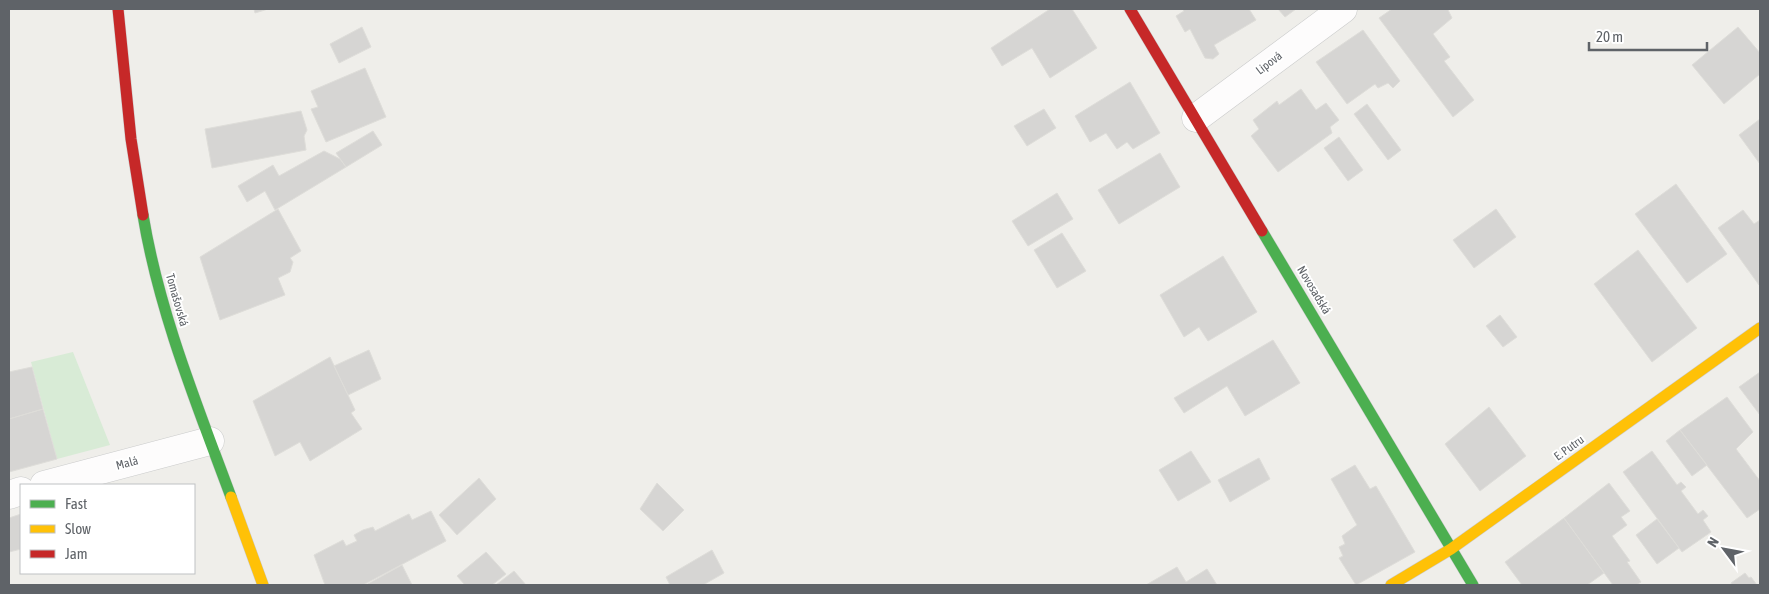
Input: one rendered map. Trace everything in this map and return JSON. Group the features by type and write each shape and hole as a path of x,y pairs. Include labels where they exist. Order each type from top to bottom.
{"street":[{"name":"Tomašovská","path":"118,9 131,139 149,250 178,353 263,585"},
{"name":"Novosadská","path":"1130,9 1473,585"},
{"name":"Lipová","path":"1196,118 1342,9"},
{"name":"E. Putru","path":"1391,585 1451,549 1760,328"},
{"name":"Malá","path":"48,484 210,441"}],"green space":[{"path":"73,352 110,445 57,459 31,362"}],"building":[{"path":"254,9 268,9 255,13"},
{"path":"1050,9 1072,9 1097,48 1050,78 1032,48 1002,66 991,48"},
{"path":"1182,9 1249,9 1256,20 1214,45 1219,54 1213,59 1205,58 1190,29 1185,32 1176,16 1184,11"},
{"path":"1278,9 1296,9 1285,17"},
{"path":"1392,9 1450,9 1448,10 1452,18 1433,34 1450,57 1444,61 1474,100 1453,117 1379,18"},
{"path":"362,27 371,47 339,63 330,44"},
{"path":"1738,27 1760,53 1760,74 1724,104 1692,65"},
{"path":"1363,30 1400,81 1393,88 1388,83 1378,88 1375,84 1347,104 1316,62"},
{"path":"365,68 386,117 326,142 311,109 318,107 311,91"},
{"path":"1130,82 1160,133 1133,149 1127,142 1117,149 1106,133 1090,142 1075,116"},
{"path":"1301,89 1316,110 1326,103 1339,120 1330,127 1332,133 1278,172 1251,136 1259,129 1253,120 1277,101 1279,105"},
{"path":"1367,104 1401,150 1388,160 1354,114"},
{"path":"1044,109 1056,128 1027,146 1014,126"},
{"path":"301,111 307,130 304,136 306,150 212,168 205,129"},
{"path":"1760,119 1760,164 1739,135"},
{"path":"373,131 382,145 346,167 336,153"},
{"path":"1339,137 1363,170 1348,181 1324,148"},
{"path":"324,151 340,159 346,167 275,210 265,191 247,202 238,186 273,165 279,176"},
{"path":"1160,153 1180,187 1119,224 1098,190"},
{"path":"1676,184 1727,254 1687,283 1635,214"},
{"path":"1057,193 1073,219 1028,246 1012,221"},
{"path":"278,209 301,251 290,258 293,262 290,272 278,278 285,295 220,320 200,257"},
{"path":"1496,209 1516,237 1474,268 1453,240"},
{"path":"1743,210 1754,224 1760,220 1759,285 1718,228"},
{"path":"1062,233 1086,271 1057,288 1034,250"},
{"path":"1638,250 1697,328 1652,362 1594,284"},
{"path":"1223,256 1257,312 1208,341 1199,327 1184,337 1160,295"},
{"path":"1500,315 1517,337 1503,347 1486,326"},
{"path":"1273,340 1300,383 1245,416 1227,386 1184,413 1174,398"},
{"path":"369,350 381,379 348,395 334,366"},
{"path":"330,357 355,410 351,413 362,429 310,461 300,442 275,456 253,401"},
{"path":"32,367 43,409 9,419 9,372"},
{"path":"1760,372 1760,415 1739,387"},
{"path":"1727,397 1753,432 1736,449 1760,481 1760,509 1747,518 1680,430"},
{"path":"1489,407 1526,456 1480,491 1445,444"},
{"path":"43,409 57,459 9,472 9,419"},
{"path":"1680,430 1707,465 1692,476 1666,441"},
{"path":"1191,451 1211,482 1178,501 1159,470"},
{"path":"1652,451 1677,485 1681,482 1686,487 1681,491 1698,514 1703,510 1708,516 1703,520 1711,532 1682,552 1623,472"},
{"path":"1259,458 1270,479 1230,502 1218,480"},
{"path":"1355,465 1370,489 1376,486 1415,552 1356,585 1339,558 1343,556 1339,547 1345,544 1342,536 1357,525 1331,479"},
{"path":"479,478 496,499 457,535 439,515"},
{"path":"657,483 684,510 663,531 640,509"},
{"path":"1609,483 1630,511 1621,517 1627,525 1612,536 1630,561 1627,562 1641,582 1636,585 1613,585 1564,518"},
{"path":"431,511 446,541 363,585 325,585 314,555 343,540 346,546 357,541 354,535 363,530 373,527 375,531 409,514 412,520"},
{"path":"20,514 20,549 9,552 9,518"},
{"path":"1564,518 1604,573 1587,585 1522,585 1505,562"},
{"path":"1657,519 1679,548 1657,564 1636,535"},
{"path":"712,550 724,573 703,585 670,585 666,577"},
{"path":"486,552 506,574 492,585 465,585 457,576"},
{"path":"402,565 412,585 366,585"},
{"path":"1177,567 1186,582 1207,569 1217,585 1146,585"},
{"path":"514,571 526,585 496,585"},
{"path":"1745,573 1757,585 1732,585 1731,583"}],"traffic: fast":[{"path":"143,215 150,251 169,323 192,393 231,497"},
{"path":"1262,231 1473,585"}],"traffic: slow":[{"path":"1391,585 1451,549 1760,328"},
{"path":"231,497 263,585"}],"traffic: jam":[{"path":"118,9 131,139 143,215"},
{"path":"1130,9 1262,231"}]}
